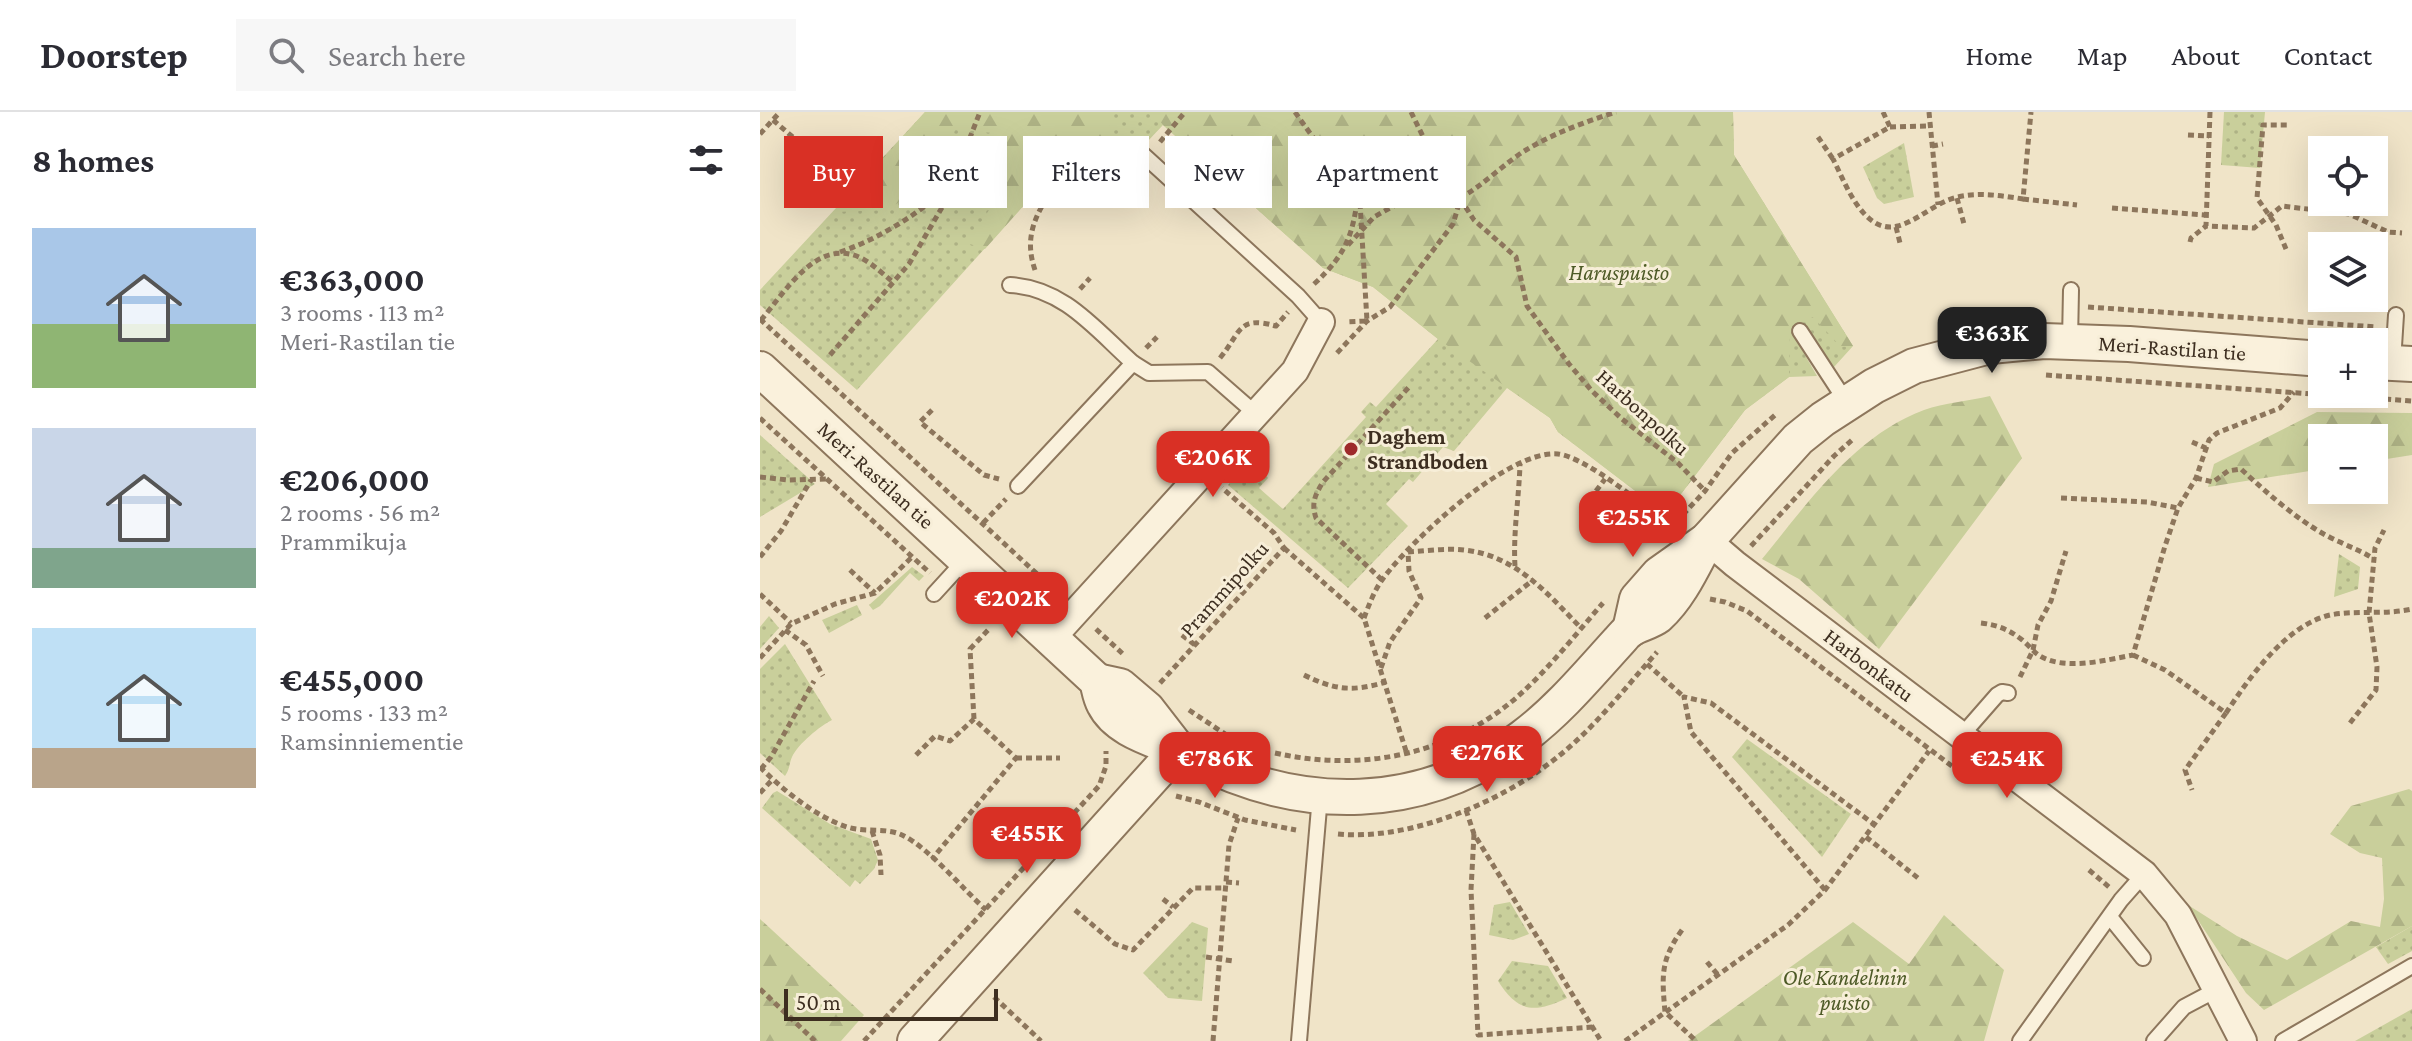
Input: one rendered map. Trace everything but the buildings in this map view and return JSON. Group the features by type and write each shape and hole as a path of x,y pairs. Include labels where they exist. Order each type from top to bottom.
{"street":[{"path":"1052,638 1295,371 1321,322"},
{"name":"Meri-Rastilan tie","path":"760,369 1097,681 1120,686 1147,709 1178,749 1240,780 1276,790 1355,797 1424,787 1465,773 1501,753 1544,719 1630,630 1637,599 1653,580 1707,540 1798,439 1874,386 1914,366 1954,354 2019,342 2070,341 2308,358"},
{"name":"Harbonkatu","path":"1707,540 2144,874 2178,915 2243,1041"},
{"path":"915,1041 1178,749"}],"lane":[{"path":"1149,160 1321,322"},
{"path":"1010,285 1042,290 1067,303 1133,363 1149,373 1208,372 1256,414"},
{"path":"2070,341 2071,290"},
{"path":"2393,363 2396,315"},
{"path":"1800,331 1847,403"},
{"path":"1018,486 1133,363"},
{"path":"934,594 967,558"},
{"path":"1962,735 1997,695 2008,693"},
{"path":"1299,1041 1320,796"},
{"path":"2020,1041 2121,900 2144,874"},
{"path":"2110,917 2143,958"},
{"path":"2283,1041 2412,966"},
{"path":"2154,1041 2184,1007 2218,989"}],"path":[{"path":"760,134 780,112"},
{"path":"971,136 980,112"},
{"path":"1149,147 1185,112"},
{"path":"1295,112 1312,136"},
{"name":"Harbonpolku","path":"1411,112 1423,136"},
{"path":"1466,193 1526,150 1580,124 1616,112"},
{"path":"1883,112 1890,127"},
{"path":"1929,112 1938,205"},
{"path":"2023,199 2031,112"},
{"path":"2206,226 2210,112"},
{"path":"773,120 792,136"},
{"path":"2286,249 2286,244 2257,198 2263,125 2287,125"},
{"path":"1833,159 1890,127 1930,126"},
{"path":"2188,135 2209,136"},
{"path":"1818,137 1867,217 1885,226 1896,227 1957,198 1994,194 2077,205"},
{"path":"1932,146 1943,144"},
{"path":"1957,198 1964,224"},
{"name":"Harbonpolku","path":"1466,206 1474,220 1516,257 1527,306 1569,364 1592,391 1678,463 1705,491"},
{"path":"2190,242 2206,226 2254,228 2282,206 2339,212 2388,232 2402,233"},
{"path":"922,208 878,236 812,262 760,320 1062,597"},
{"path":"830,355 909,264 940,208"},
{"path":"1041,208 1032,223 1031,237 1032,262 1042,290"},
{"path":"1347,245 1354,208"},
{"path":"1361,208 1367,321"},
{"path":"1208,372 1245,324 1252,321 1276,326 1325,274 1363,227 1392,208"},
{"path":"1334,356 1367,321 1390,307 1453,224 1458,208"},
{"path":"2112,208 2205,215"},
{"path":"1896,227 1900,243"},
{"path":"839,253 864,260 893,282"},
{"path":"2039,375 2412,401"},
{"path":"1382,580 1316,518 1314,497 1323,482 1409,387"},
{"path":"2133,655 2178,508 2196,478 2209,440 2217,433 2280,408 2294,392"},
{"path":"932,410 920,422 984,475 1018,486 983,523"},
{"path":"1750,548 1834,456 1857,436"},
{"path":"2192,442 2206,448"},
{"path":"1364,618 1382,580 1463,500 1496,476 1545,454 1559,454 1583,463 1671,528"},
{"path":"1515,567 1520,463"},
{"path":"2196,478 2213,482 2228,471 2241,469 2286,508 2339,542 2355,547 2374,559"},
{"path":"760,477 827,479"},
{"path":"1596,491 1605,479"},
{"path":"760,557 781,531 811,480"},
{"name":"Prammipolku","path":"1158,685 1284,548 1274,533 1216,483"},
{"path":"2061,498 2147,502 2178,508"},
{"path":"2350,723 2376,690 2377,667 2369,613 2375,548 2384,530"},
{"path":"1284,548 1364,618 1407,754"},
{"path":"1408,552 1460,549 1481,552 1515,567 1533,580 1581,628"},
{"path":"2008,693 2025,672 2038,625 2051,601 2066,551"},
{"path":"1381,668 1390,642 1421,598 1409,571 1408,552"},
{"path":"760,658 791,624 835,604 875,593 913,557"},
{"path":"850,570 875,593"},
{"path":"1485,618 1533,580"},
{"path":"760,594 791,624"},
{"path":"1705,598 1747,611 1929,751 1985,790"},
{"path":"2192,790 2185,770 2250,677 2271,653 2305,627 2328,616 2411,611"},
{"path":"1981,623 1999,625 2040,656 2053,661 2077,663 2133,655 2165,670 2226,713"},
{"path":"990,628 970,649 974,719 1016,758 1060,758"},
{"path":"785,630 806,645 823,676"},
{"path":"1182,635 1195,645"},
{"path":"1647,664 1684,697 1711,703 1875,825"},
{"path":"1304,675 1327,686 1344,689 1386,682"},
{"path":"814,681 771,757 761,768 772,780 847,827 900,834 932,859 986,910"},
{"path":"1684,697 1691,732 1825,890"},
{"path":"916,755 935,736 950,741 974,719"},
{"path":"1625,1041 1788,925 1825,890 1929,751"},
{"path":"864,1041 1099,786 1106,766 1106,754"},
{"path":"932,859 1016,758"},
{"path":"760,793 772,780"},
{"path":"1466,810 1474,834 1601,1041"},
{"path":"1213,1041 1229,845 1238,818"},
{"path":"872,831 880,855 881,875"},
{"path":"1474,834 1471,890 1478,1035 1593,1027"},
{"path":"1866,837 1918,878"},
{"path":"2087,868 2121,900"},
{"path":"1053,890 1115,944 1133,950 1193,888 1239,883"},
{"path":"1163,899 1173,907"},
{"path":"1682,930 1667,950 1664,964 1665,1012 1696,1041"},
{"path":"1206,957 1233,961"},
{"path":"1707,962 1718,975"},
{"path":"973,978 1041,1041"},
{"path":"760,989 815,1041"},
{"path":"1027,1041 1034,1034"}],"green space":[{"name":"Haruspuisto","path":"925,112 1733,112 1734,155 1853,346 1834,367 1807,327 1794,336 1817,376 1789,377 1745,410 1668,511 1659,509 1558,432 1550,418 1507,388 1454,451 1443,447 1413,482 1409,479 1386,504 1408,526 1348,588 1228,485 1250,462 1268,478 1259,488 1283,509 1366,417 1361,412 1370,402 1376,407 1438,339 1373,287 1323,268 1256,208 1272,208 1272,136 1175,136 1163,125 1149,140 1149,136 1023,136 1023,206 857,390 760,305 760,290 836,208 883,208 883,157 899,140 899,208 1007,208 1007,136 903,136"},
{"path":"925,112 1119,112 1114,114 1106,136 1023,136 1023,206 985,249 967,243 990,208 1007,208 1007,136 956,129 951,136 903,136"},
{"name":"Haruspuisto","path":"1153,112 1733,112 1734,155 1853,346 1841,347 1813,317 1790,328 1789,377 1745,410 1668,511 1659,509 1558,432 1550,418 1438,339 1373,287 1323,268 1256,208 1272,208 1272,136 1175,136"},
{"path":"2224,112 2265,112 2260,168 2221,165"},
{"path":"899,141 899,202 888,210 835,212 839,208 883,208 883,159"},
{"path":"1904,143 1914,197 1884,204 1877,198 1863,167"},
{"path":"1990,396 2022,458 1879,649 1799,579 1762,559 1834,474 1875,437 1924,410"},
{"path":"2317,412 2412,413 2412,455 2388,459 2388,424 2308,424 2308,471 2208,487 2214,464"},
{"path":"760,435 815,484 760,517"},
{"path":"2339,554 2360,567 2358,589 2334,597"},
{"path":"912,567 924,576 919,581 910,573 873,610 869,605"},
{"path":"857,605 862,615 829,633 822,620"},
{"path":"769,616 779,628 760,649 760,627"},
{"path":"785,644 832,720 799,747 785,776 760,753 760,669"},
{"path":"1747,739 1851,814 1822,857 1732,757"},
{"path":"2409,789 2412,791 2412,926 2264,1010 2246,993 2188,905 2237,936 2287,960 2351,921 2380,927 2384,899 2382,858 2360,853 2330,834 2351,806"},
{"path":"777,791 830,824 871,839 878,860 860,884 855,880 850,887 762,808"},
{"path":"1510,902 1529,934 1513,940 1489,935 1494,905"},
{"name":"Ole Kandelinin puisto","path":"1944,915 2004,970 1984,1041 1688,1041 1853,922 1909,964"},
{"path":"760,919 864,1015 841,1041 760,1041"},
{"path":"1192,922 1208,928 1202,1001 1168,998 1143,973"},
{"path":"2412,926 2412,951 2388,964 2376,947"},
{"path":"1512,961 1548,966 1567,998 1536,1008 1512,999 1498,981"},
{"path":"2412,1009 2412,1041 2355,1041"}],"place":[{"name":"Daghem Strandboden","path":"1351,449"}]}
